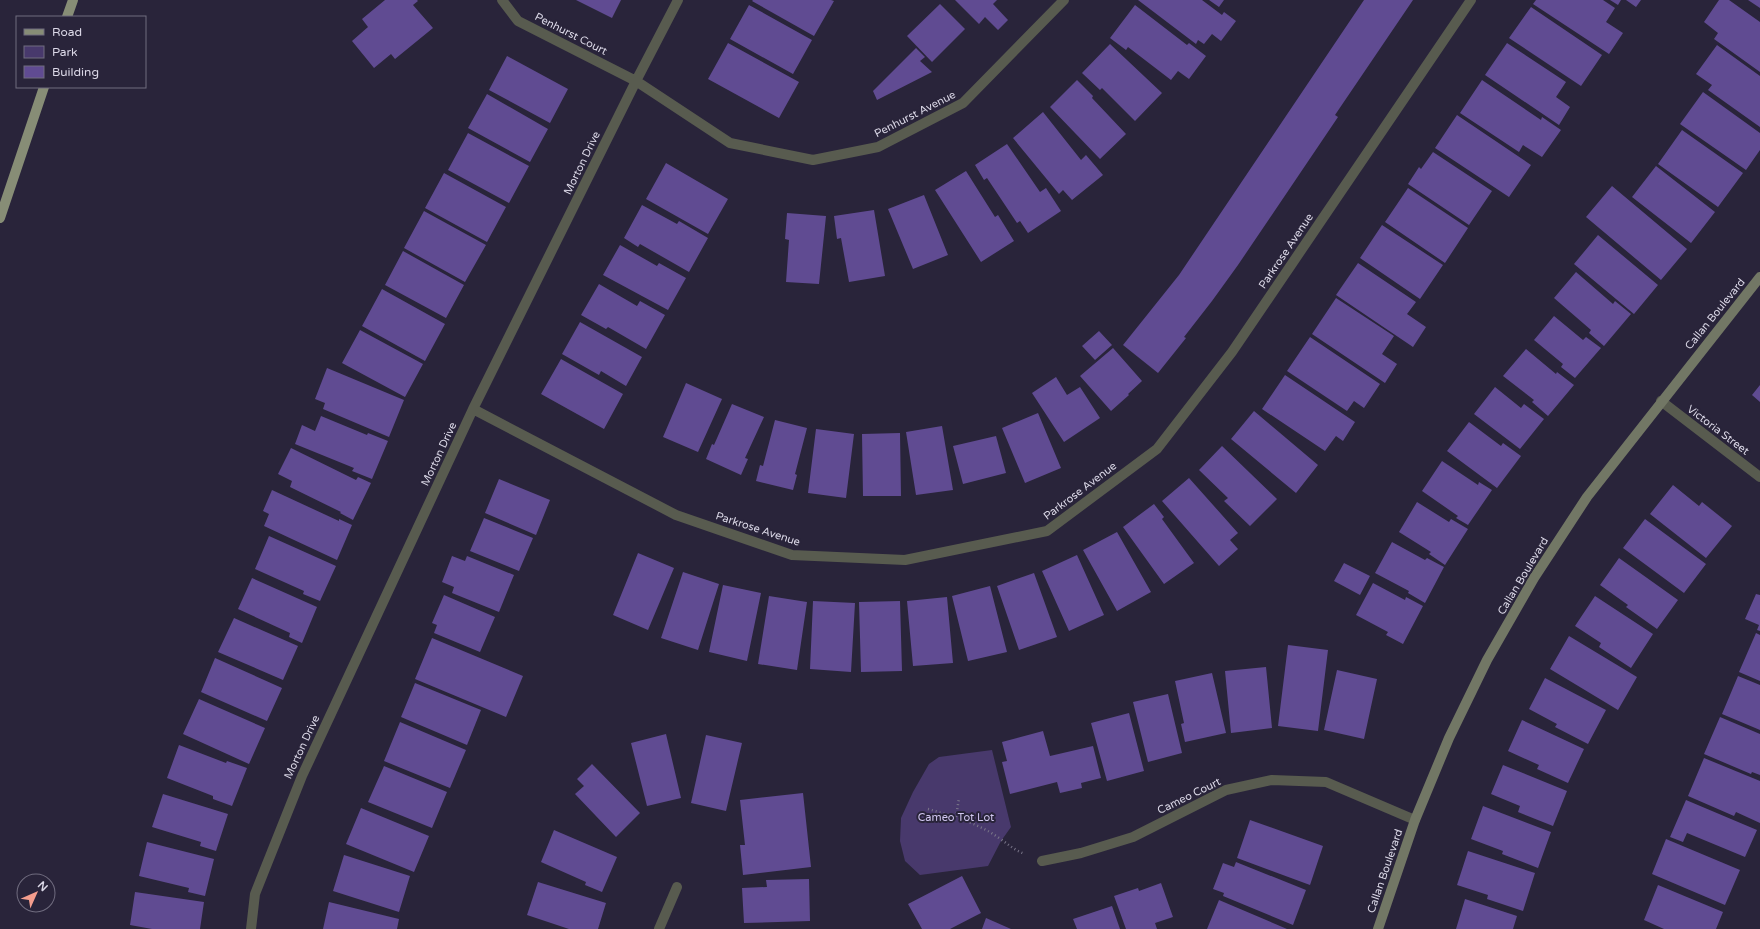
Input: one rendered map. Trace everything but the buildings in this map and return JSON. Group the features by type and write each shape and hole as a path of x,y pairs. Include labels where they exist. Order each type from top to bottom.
{"main road":[{"path":"67,16 73,0"},
{"path":"0,218 44,88"}],"street":[{"name":"Penhurst Court","path":"502,0 518,21 636,81"},
{"name":"Morton Drive","path":"250,929 255,894 302,776 474,409 636,81 678,0"},
{"name":"Penhurst Avenue","path":"636,81 730,143 813,160 878,147 963,103 1064,0"},
{"name":"Parkrose Avenue","path":"474,409 676,515 792,555 905,560 1047,531 1157,449 1232,352 1471,0"},
{"name":"Callan Boulevard","path":"1378,929 1415,820 1449,738 1487,660 1530,585 1587,496 1760,277"},
{"name":"Victoria Street","path":"1661,402 1760,477"},
{"name":"Cameo Court","path":"1042,860 1081,853 1132,837 1226,790 1272,780 1326,782 1415,820"},
{"path":"659,929 677,887"}],"path":[{"path":"956,817 959,798"},
{"path":"928,809 956,817 999,837 1015,851 1042,860"}],"green space":[{"name":"Cameo Tot Lot","path":"992,750 1011,827 1001,841 988,866 920,875 905,861 900,841 901,818 913,792 929,764 939,757"}]}
